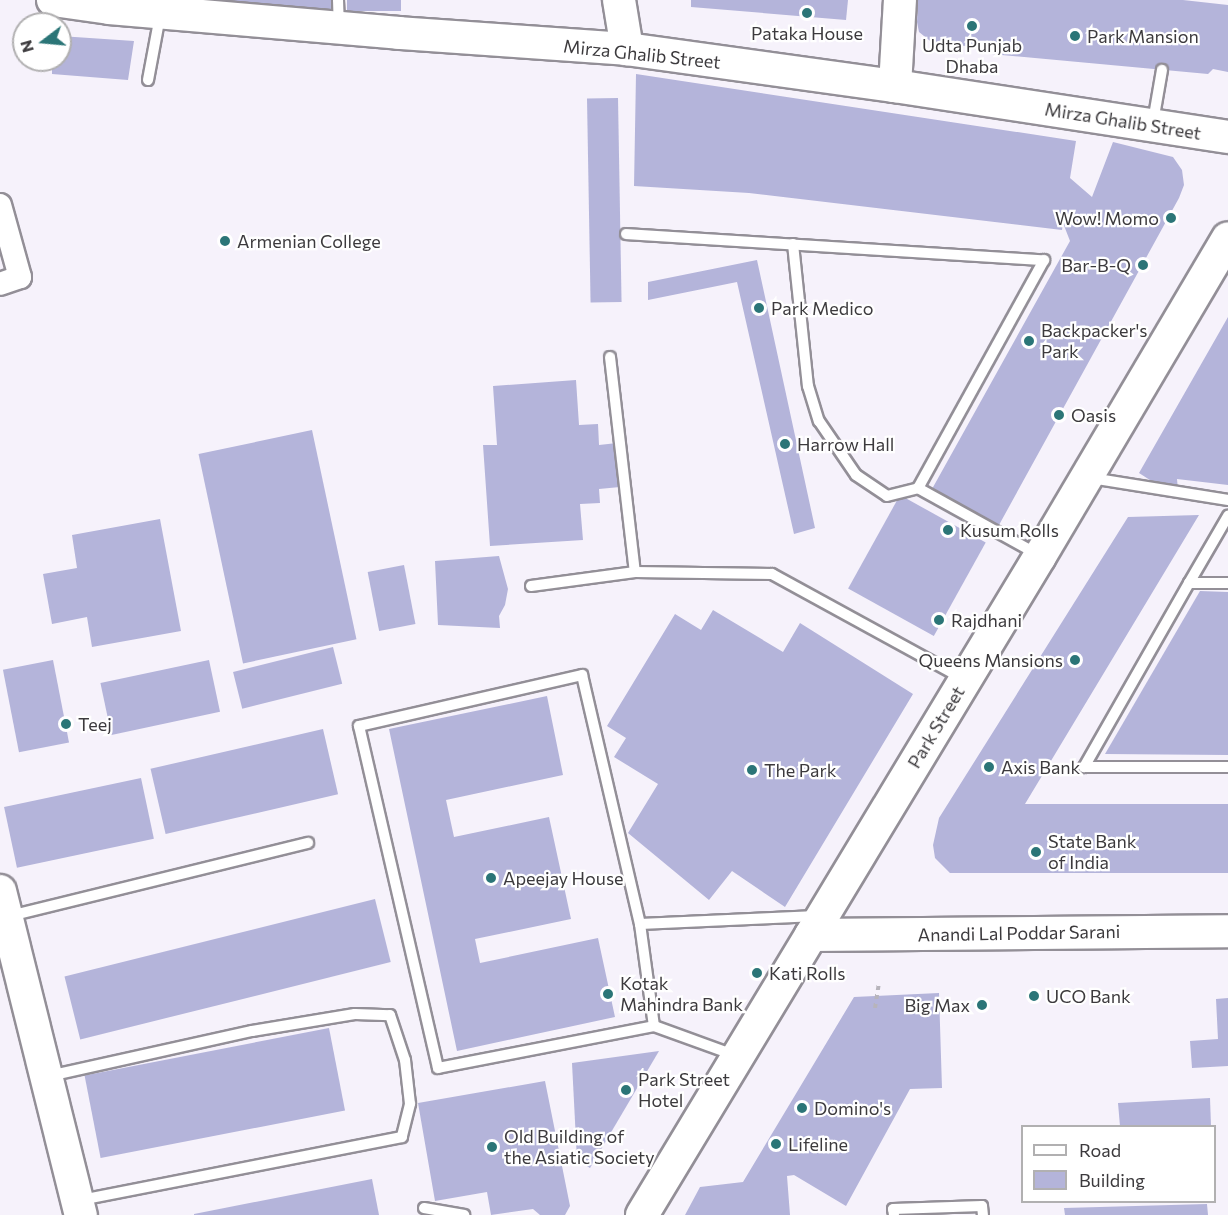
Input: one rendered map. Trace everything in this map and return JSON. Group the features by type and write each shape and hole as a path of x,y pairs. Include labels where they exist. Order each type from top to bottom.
{"main road":[{"name":"Mirza Ghalib Street","path":"53,0 109,4 161,13 338,14 627,49 895,86 1228,137"},
{"path":"619,0 627,49"},
{"path":"895,86 900,0"},
{"name":"Park Street","path":"642,1215 1040,556 1228,237"},
{"path":"5,925 79,1208"},
{"name":"Anandi Lal Poddar Sarani","path":"817,926 1228,931"}],"street":[{"path":"0,205 20,277 0,284"}],"lane":[{"path":"148,80 161,13"},
{"path":"1152,125 1162,70"},
{"path":"626,234 1044,260 918,488"},
{"path":"793,244 808,386 819,421 856,475 887,496 918,488 1040,556"},
{"path":"610,357 634,572"},
{"path":"1085,477 1228,500"},
{"path":"1228,516 1084,766 1228,767"},
{"path":"531,586 634,572 772,574 965,680"},
{"path":"1189,583 1228,583"},
{"path":"654,1026 640,924 582,675 359,726 438,1068 654,1026 737,1057"},
{"path":"5,925 308,843"},
{"path":"640,924 817,926"},
{"path":"46,1076 252,1031 355,1014 390,1015 405,1060 410,1104 402,1137 79,1208"},
{"path":"894,1215 893,1209 982,1206 983,1215"},
{"path":"424,1208 464,1215"}],"path":[{"path":"875,1008 879,983"}],"building":[{"path":"221,0 331,0 332,12 221,2"},
{"path":"347,0 401,0 401,11 347,11"},
{"name":"Pataka House","path":"691,0 848,0 846,20 691,7"},
{"name":"Park Mansion","path":"918,0 1183,0 1228,5 1228,72 1213,69 1208,74 991,54 984,47 934,44 919,32"},
{"path":"72,37 134,41 128,80 52,74 52,72 72,72"},
{"path":"636,74 1076,141 1070,178 1092,197 1113,142 1173,157 1182,170 1184,185 1179,198 999,525 932,489 1070,241 1063,223 1062,230 749,193 634,186"},
{"path":"618,98 622,302 591,303 587,99"},
{"name":"Harrow Hall","path":"757,260 815,528 794,534 737,282 648,300 648,282"},
{"path":"1228,317 1228,485 1177,479 1178,490 1153,482 1139,473"},
{"path":"576,380 579,425 598,424 599,445 617,443 620,487 599,489 600,503 580,504 583,540 490,546 483,445 497,445 493,386"},
{"path":"312,430 356,639 243,663 199,454"},
{"path":"900,495 986,543 934,636 848,589"},
{"name":"Queens Mansions","path":"1199,515 1025,804 1228,804 1228,873 950,873 935,858 933,845 939,818 1128,517"},
{"path":"160,519 181,631 92,647 87,617 52,624 43,574 77,568 72,535"},
{"path":"499,556 508,589 505,605 499,616 500,628 438,625 435,561"},
{"path":"404,565 415,624 379,631 368,572"},
{"path":"1200,591 1228,592 1228,755 1105,754"},
{"name":"The Park","path":"713,610 783,652 800,623 913,694 785,907 732,871 709,900 628,833 658,784 614,757 626,738 607,726 675,614 701,630"},
{"path":"333,647 342,684 242,709 233,672"},
{"path":"53,660 69,742 19,752 3,670"},
{"path":"209,660 220,712 111,735 100,683"},
{"name":"Apeejay House","path":"547,696 563,775 446,800 454,837 549,817 571,919 475,939 480,963 598,938 615,1017 457,1051 389,729"},
{"path":"323,729 338,794 166,834 151,769"},
{"path":"141,778 154,839 17,868 4,807"},
{"path":"375,899 391,962 80,1039 65,976"},
{"path":"939,993 942,1088 910,1089 846,1206 794,1175 787,1176 790,1215 685,1215 700,1187 743,1182 854,997"},
{"path":"1228,998 1228,1066 1192,1068 1190,1041 1218,1039 1216,999"},
{"path":"329,1028 345,1110 101,1158 85,1076"},
{"path":"659,1051 590,1168 577,1160 572,1063"},
{"name":"Old Building of the Asiatic Society","path":"545,1081 570,1206 565,1215 540,1215 533,1209 491,1215 487,1192 435,1201 418,1103"},
{"path":"1210,1098 1211,1125 1120,1125 1118,1103"},
{"path":"372,1179 379,1215 194,1215 194,1214"},
{"path":"1207,1204 1208,1215 1065,1215 1064,1208"}],"place":[{"name":"Pataka House","path":"807,13"},
{"name":"Udta Punjab Dhaba","path":"972,26"},
{"name":"Park Mansion","path":"1075,36"},
{"name":"Wow! Momo","path":"1171,218"},
{"name":"Armenian College","path":"225,241"},
{"name":"Bar-B-Q","path":"1143,265"},
{"name":"Park Medico","path":"759,308"},
{"name":"Backpacker's Park","path":"1029,341"},
{"name":"Oasis","path":"1059,415"},
{"name":"Harrow Hall","path":"785,444"},
{"name":"Kusum Rolls","path":"948,530"},
{"name":"Rajdhani","path":"939,620"},
{"name":"Queens Mansions","path":"1075,660"},
{"name":"Teej","path":"66,724"},
{"name":"Axis Bank","path":"989,767"},
{"name":"The Park","path":"752,770"},
{"name":"State Bank of India","path":"1036,852"},
{"name":"Apeejay House","path":"491,878"},
{"name":"Kati Rolls","path":"757,973"},
{"name":"Kotak Mahindra Bank","path":"608,994"},
{"name":"UCO Bank","path":"1034,996"},
{"name":"Big Max","path":"982,1005"},
{"name":"Park Street Hotel","path":"626,1090"},
{"name":"Domino's","path":"802,1108"},
{"name":"Lifeline","path":"776,1144"},
{"name":"Old Building of the Asiatic Society","path":"492,1147"}]}
